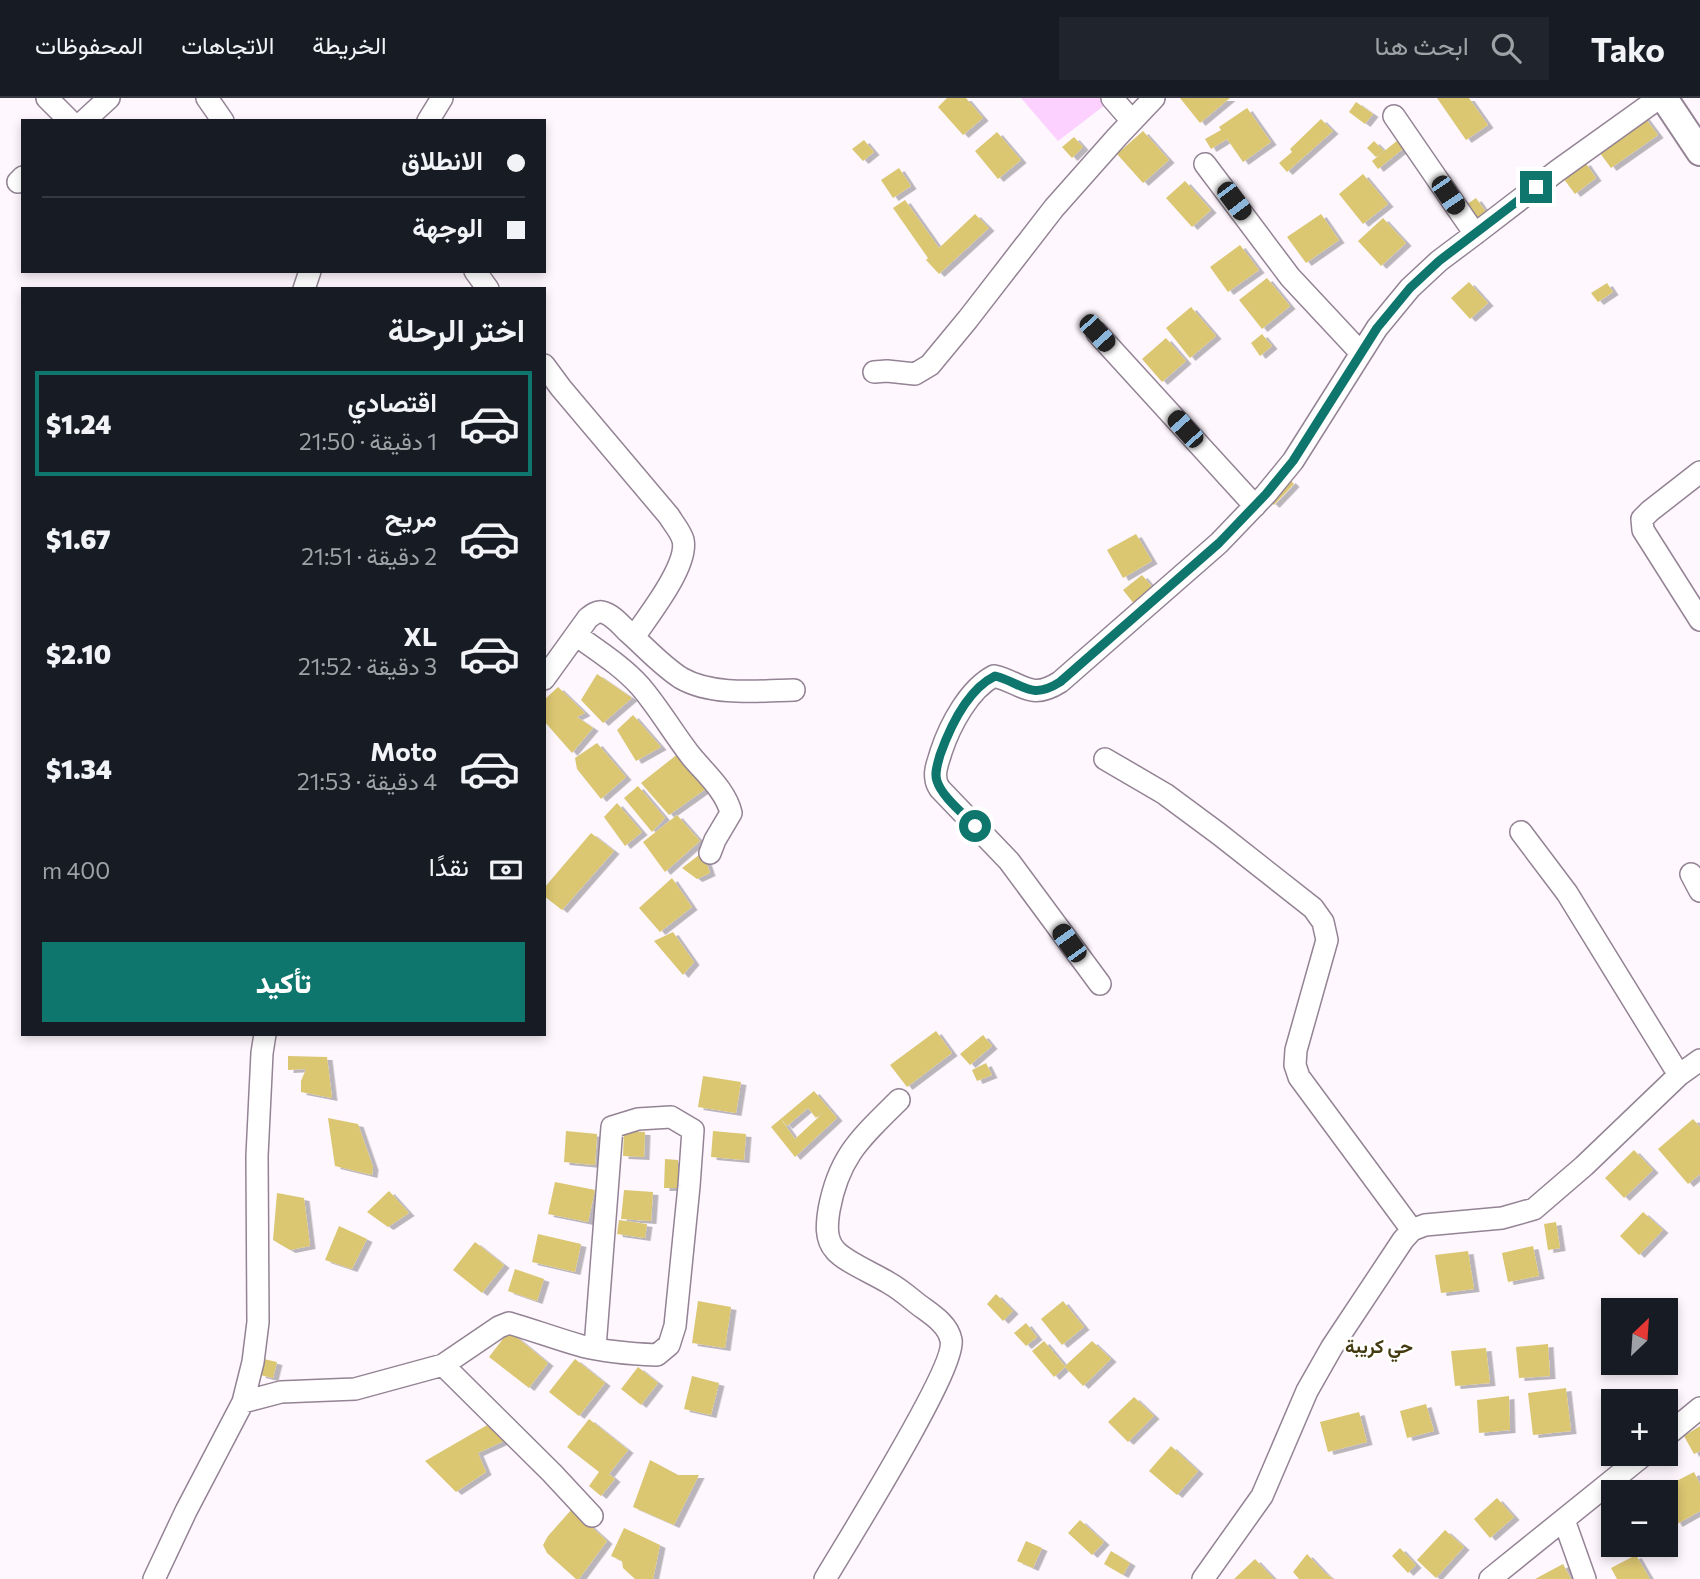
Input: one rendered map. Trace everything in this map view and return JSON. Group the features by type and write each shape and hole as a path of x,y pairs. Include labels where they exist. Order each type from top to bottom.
{"main road":[{"path":"1661,98 1700,152"}],"street":[{"path":"47,98 68,119"},
{"path":"86,119 109,98"},
{"path":"206,98 222,119"},
{"path":"429,119 442,98"},
{"path":"1112,98 1132,121"},
{"path":"874,372 887,370 915,374 930,365 1054,208 1154,98"},
{"path":"1100,984 1009,861 940,789 935,777 937,763 958,714 986,680 995,676 1035,692 1047,690 1060,682 1219,543 1293,461 1377,328 1410,288 1439,261 1557,171 1661,98"},
{"path":"1394,116 1475,234"},
{"path":"1205,164 1290,277 1361,353"},
{"path":"1097,333 1255,506"},
{"path":"546,368 669,516 682,539 683,555 673,577 634,637"},
{"path":"1700,472 1642,519 1643,530 1700,620"},
{"path":"546,676 588,618 595,612 602,612 615,619 681,678 704,687 748,691 793,690"},
{"path":"576,635 638,684 725,797 731,813 710,853"},
{"path":"1105,759 1165,794 1219,834 1313,908 1324,922 1327,940 1296,1050 1295,1065 1299,1077 1412,1230"},
{"path":"1521,832 1567,893 1679,1075"},
{"path":"154,1579 243,1402 253,1362 258,1322 257,1156 265,1036"},
{"path":"1203,1579 1262,1496 1307,1391 1332,1346 1412,1230 1439,1223 1502,1218 1534,1209 1584,1166 1679,1075 1700,1060"},
{"path":"825,1579 880,1489 951,1353 952,1342 948,1332 937,1319 892,1285 835,1251 828,1239 827,1222 839,1171 858,1141 900,1100"},
{"path":"243,1402 281,1392 355,1390 443,1365 509,1323 582,1346 632,1354 657,1355 668,1345 675,1326 693,1130 671,1117 638,1119 612,1127 595,1348"},
{"path":"443,1365 592,1516"},
{"path":"1678,1426 1700,1408"},
{"path":"1490,1579 1630,1466"},
{"path":"1564,1520 1585,1579"}],"shaded area":[{"path":"1021,98 1106,98 1109,102 1058,141"}],"building":[{"path":"947,98 966,98 983,118 963,135 938,107"},
{"path":"1180,98 1230,98 1200,123"},
{"path":"1437,98 1469,98 1488,125 1466,140"},
{"path":"1356,102 1373,114 1365,124 1349,112"},
{"path":"1247,108 1271,142 1243,162 1227,139 1211,149 1205,139 1221,130 1219,127"},
{"path":"1643,115 1658,135 1611,168 1597,149"},
{"path":"1321,119 1333,131 1287,172 1279,163"},
{"path":"1143,131 1169,160 1143,183 1117,154"},
{"path":"997,132 1021,160 998,179 975,151"},
{"path":"1403,136 1409,144 1378,169 1372,161"},
{"path":"1074,137 1083,147 1072,158 1062,147"},
{"path":"864,140 874,152 863,161 852,149"},
{"path":"1374,141 1384,151 1376,157 1367,148"},
{"path":"1585,162 1596,178 1575,194 1563,178"},
{"path":"899,168 911,186 893,198 881,180"},
{"path":"1363,174 1388,204 1363,224 1339,194"},
{"path":"1185,181 1211,210 1192,227 1166,198"},
{"path":"1476,198 1486,212 1476,219 1466,205"},
{"path":"905,200 939,248 975,214 989,228 939,274 926,260 928,258 893,208"},
{"path":"1321,214 1339,240 1306,263 1287,237"},
{"path":"1383,218 1406,243 1381,266 1358,241"},
{"path":"1240,245 1259,270 1228,292 1210,267"},
{"path":"1267,278 1290,306 1262,329 1239,300"},
{"path":"1469,282 1488,303 1470,319 1451,298"},
{"path":"1607,283 1613,292 1598,302 1591,293"},
{"path":"1191,307 1216,336 1190,358 1166,328"},
{"path":"1262,334 1272,346 1260,356 1251,343"},
{"path":"1166,338 1186,361 1162,382 1142,359"},
{"path":"1290,480 1294,484 1274,505 1270,501"},
{"path":"1136,534 1152,561 1123,578 1107,550"},
{"path":"1142,575 1154,589 1135,605 1123,590"},
{"path":"597,674 632,698 603,723 581,700"},
{"path":"558,687 585,713 577,717 593,728 572,753 546,723 546,698"},
{"path":"633,715 661,747 636,761 617,730"},
{"path":"597,743 626,777 601,799 577,769 575,758"},
{"path":"679,753 707,788 669,815 641,783"},
{"path":"638,786 665,818 652,832 624,798"},
{"path":"617,803 642,832 625,846 604,817"},
{"path":"677,815 700,841 665,872 643,842"},
{"path":"591,833 614,851 562,910 546,898 546,886"},
{"path":"703,852 710,873 697,879 682,868"},
{"path":"672,878 692,907 660,932 639,908"},
{"path":"673,932 694,962 683,975 654,941"},
{"path":"936,1031 952,1053 907,1087 890,1065"},
{"path":"983,1035 992,1046 970,1065 960,1054"},
{"path":"288,1056 327,1057 332,1098 301,1092 301,1081 306,1069 288,1070"},
{"path":"986,1063 992,1075 977,1081 972,1070"},
{"path":"703,1076 741,1082 736,1113 698,1107"},
{"path":"814,1091 837,1118 795,1157 771,1127","holes":["808,1108 816,1118 824,1112 795,1139 781,1119 787,1126"]},
{"path":"328,1118 358,1124 373,1167 372,1175 335,1166"},
{"path":"1693,1119 1700,1127 1700,1174 1688,1184 1658,1149"},
{"path":"566,1131 597,1134 595,1165 564,1162"},
{"path":"624,1131 645,1132 644,1157 623,1156"},
{"path":"713,1131 746,1134 744,1160 711,1157"},
{"path":"1634,1150 1653,1170 1624,1198 1605,1178"},
{"path":"665,1159 678,1160 678,1188 664,1188"},
{"path":"555,1182 595,1190 588,1222 548,1214"},
{"path":"624,1190 653,1192 651,1221 621,1219"},
{"path":"389,1191 409,1213 388,1227 367,1212"},
{"path":"277,1193 304,1198 310,1246 290,1250 273,1240"},
{"path":"1643,1212 1663,1230 1639,1255 1620,1236"},
{"path":"619,1220 647,1224 645,1238 617,1234"},
{"path":"1556,1222 1560,1248 1548,1250 1544,1224"},
{"path":"339,1226 367,1239 352,1269 325,1260"},
{"path":"538,1234 581,1244 575,1272 532,1262"},
{"path":"475,1242 504,1265 482,1293 453,1270"},
{"path":"1533,1246 1539,1276 1508,1282 1502,1253"},
{"path":"1468,1251 1474,1289 1441,1293 1435,1255"},
{"path":"515,1269 544,1279 537,1301 508,1291"},
{"path":"996,1294 1013,1311 1003,1321 987,1304"},
{"path":"698,1301 731,1307 725,1348 692,1343"},
{"path":"1063,1301 1084,1327 1062,1345 1041,1319"},
{"path":"1026,1323 1037,1337 1026,1346 1014,1333"},
{"path":"509,1331 548,1363 529,1388 489,1357"},
{"path":"1044,1341 1065,1366 1092,1341 1111,1359 1083,1386 1065,1367 1054,1377 1032,1351"},
{"path":"1548,1344 1550,1376 1519,1378 1516,1347"},
{"path":"1486,1348 1490,1383 1455,1386 1451,1351"},
{"path":"264,1359 277,1362 273,1378 260,1375"},
{"path":"575,1359 605,1383 579,1416 549,1392"},
{"path":"638,1367 658,1383 641,1405 621,1389"},
{"path":"692,1376 719,1383 711,1415 684,1409"},
{"path":"1566,1388 1571,1431 1533,1435 1528,1393"},
{"path":"1509,1396 1510,1430 1479,1433 1477,1400"},
{"path":"1134,1397 1154,1416 1128,1442 1108,1422"},
{"path":"1426,1404 1434,1431 1407,1438 1400,1411"},
{"path":"1359,1412 1367,1442 1328,1452 1320,1422"},
{"path":"589,1419 628,1450 609,1474 615,1479 601,1496 589,1486 599,1472 567,1447"},
{"path":"489,1424 504,1441 478,1453 486,1472 456,1492 425,1461"},
{"path":"1700,1426 1700,1451 1694,1454 1684,1436"},
{"path":"1171,1446 1198,1471 1177,1495 1149,1471"},
{"path":"650,1460 678,1475 699,1475 674,1525 633,1507"},
{"path":"1694,1472 1700,1484 1700,1511 1678,1523 1678,1480"},
{"path":"1497,1498 1514,1517 1490,1538 1474,1519"},
{"path":"572,1509 607,1541 579,1579 547,1553 543,1545"},
{"path":"1080,1520 1104,1542 1092,1555 1068,1533"},
{"path":"624,1528 660,1545 653,1579 635,1579 623,1568 622,1561 611,1556"},
{"path":"1445,1530 1464,1547 1436,1578 1417,1560"},
{"path":"1026,1541 1042,1548 1033,1568 1017,1561"},
{"path":"1400,1548 1416,1565 1408,1573 1392,1556"},
{"path":"1111,1551 1130,1563 1123,1575 1104,1564"},
{"path":"1307,1554 1333,1579 1299,1579 1293,1572"},
{"path":"1637,1557 1650,1579 1617,1579 1611,1568"},
{"path":"1255,1559 1274,1579 1234,1579"},
{"path":"1563,1564 1571,1579 1535,1579"}],"district":[{"name":"حي كريبة","path":"1379,1345"}],"route":[{"path":"975,826 940,789 935,777 946,739 958,714 974,693 986,680 995,676 1035,692 1047,690 1060,682 1219,543 1293,461 1377,328 1410,288 1439,261 1536,187"}]}
